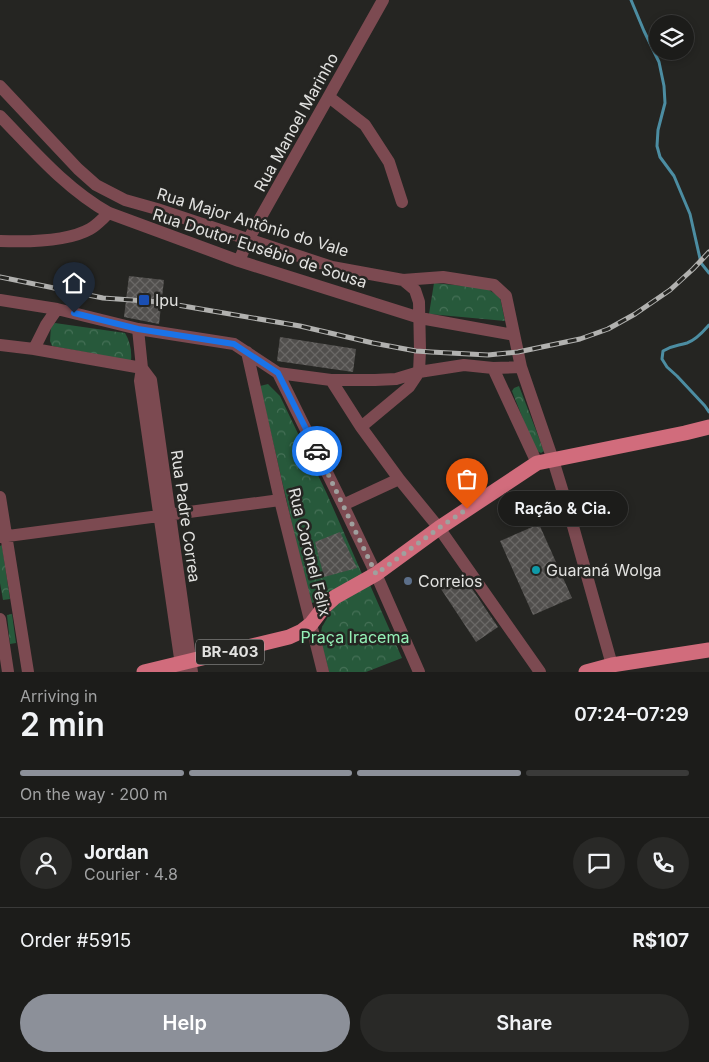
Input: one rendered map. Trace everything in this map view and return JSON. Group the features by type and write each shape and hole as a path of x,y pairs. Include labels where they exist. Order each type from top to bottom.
{"main road":[{"name":"BR-403","path":"144,672 186,667 288,638 302,632 311,624 324,606 335,597 376,574 439,528 538,464 709,427"},
{"path":"586,672 612,665 709,650"}],"street":[{"name":"Rua Manoel Marinho","path":"239,261 248,240 383,0"},
{"name":"Rua Major Antônio do Vale","path":"0,86 78,169 96,185 125,200 332,267 403,280 443,277 494,286 506,296 521,367 569,512 612,665"},
{"path":"329,97 365,125 389,162 402,202"},
{"name":"Rua Doutor Eusébio de Sousa","path":"0,116 44,163 75,191 109,214 239,261 420,318 514,334"},
{"path":"0,241 54,239 77,234 91,228 109,214"},
{"path":"361,427 409,387 419,372 419,302 415,290 403,280"},
{"path":"0,300 57,309 138,329 234,344 278,373 331,380 396,379 419,372 464,365 494,368 521,367"},
{"path":"34,349 46,325 57,309"},
{"name":"Rua Padre Correa","path":"138,329 142,368 151,380 164,515 186,667"},
{"path":"0,344 142,368"},
{"name":"Rua Coronel Félix","path":"247,352 280,500 323,672"},
{"path":"494,368 538,464"},
{"path":"278,373 344,505 419,672"},
{"path":"331,380 361,427 399,479 439,528 540,672"},
{"path":"344,505 399,479"},
{"path":"0,497 3,536 28,672"},
{"path":"3,536 280,500"},
{"path":"0,619 8,672"}],"green space":[{"path":"434,283 486,288 500,297 505,321 429,314"},
{"path":"55,323 125,333 130,346 131,361 52,346 50,341 51,325"},
{"path":"268,384 280,396 327,494 363,576 324,594 313,603 310,602 260,386"},
{"path":"519,386 544,451 541,453 535,450 512,391"},
{"path":"2,545 10,599 3,600 0,583 0,546"},
{"name":"Praça Iracema","path":"370,585 402,658 366,672 329,672 320,638 322,627 334,606"},
{"path":"12,614 16,643 10,644 7,615"}],"building":[{"name":"Ipu","path":"129,276 164,280 159,324 124,317"},
{"path":"280,337 356,349 353,372 277,361"},
{"name":"Guaraná Wolga","path":"539,524 572,598 533,615 500,541"},
{"path":"340,532 357,568 324,577 315,542"},
{"path":"462,574 498,627 476,642 441,589"}],"waterway":[{"path":"631,0 659,62 664,86 665,103 658,130 657,146 660,157 674,176 690,214 701,263 709,273"},
{"path":"709,325 693,340 663,351 662,359 667,367 709,412"}],"railway":[{"path":"0,277 103,298 160,302 300,326 416,351 488,355 518,352 580,339 608,329 635,314 670,290 709,252"}],"way so far":[{"path":"317,451 376,574 467,509"}],"place":[{"name":"Ipu","path":"144,300"},
{"name":"Ração & Cia.","path":"467,509"},
{"name":"Guaraná Wolga","path":"536,570"},
{"name":"Correios","path":"408,581"}],"route":[{"path":"74,313 138,329 234,344 278,373 317,451"}]}
